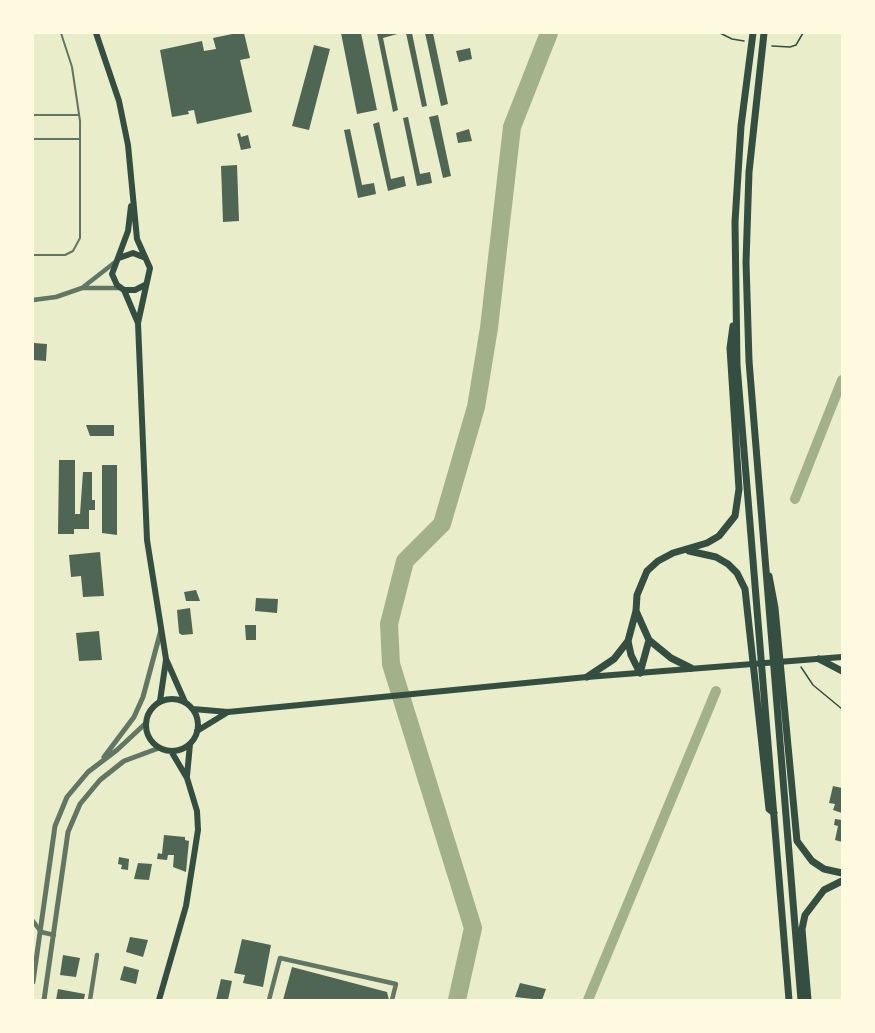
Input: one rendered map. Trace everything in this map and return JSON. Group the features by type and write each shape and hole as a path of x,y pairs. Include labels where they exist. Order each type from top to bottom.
{"highway":[{"path":"753,33 738,171 735,222 739,386 752,611 774,813 789,1000"},
{"path":"764,33 749,172 746,262 749,361 763,553 771,608 779,701 801,1000"},
{"path":"587,677 614,659 628,641 636,611 637,595 647,572 658,561 719,536 735,516 738,503 730,348 736,303"},
{"path":"686,550 716,557 737,573 752,611"},
{"path":"636,611 649,640 671,658 691,668"},
{"path":"640,673 649,640"},
{"path":"628,641 631,655 640,673"},
{"path":"819,659 842,671"},
{"path":"779,701 797,841 812,861 824,869 842,873"},
{"path":"808,1000 802,929 805,915 824,890 842,881"}],"main road":[{"path":"96,33 121,112 128,144 137,239 143,257 150,268 138,323 147,540 166,659 185,702 193,709 228,712 495,688 587,677 842,657"},
{"path":"132,196 128,231 116,261 114,280 123,289 138,323"},
{"path":"116,261 133,253 143,257"},
{"path":"123,289 135,290 145,285"},
{"path":"160,701 166,659"},
{"path":"185,702 168,699 160,701 150,710 146,723 149,737 159,748 171,751 190,744"},
{"path":"193,709 197,730"},
{"path":"187,777 190,744 197,730 228,712"},
{"path":"159,1000 186,906 196,852 197,811 187,777 171,751"}],"street":[{"path":"33,300 56,297 82,288 116,261"},
{"path":"82,288 123,289"},
{"path":"99,763 134,717 143,697 161,629"},
{"path":"33,982 55,826 67,798 88,772 146,723"},
{"path":"44,1000 68,832 80,804 100,780 124,761 159,748"},
{"path":"50,869 64,870"},
{"path":"33,921 41,932 54,934"},
{"path":"90,1000 97,955"},
{"path":"269,1000 280,958 396,984 392,1000"}],"lane":[{"path":"33,255 65,255 73,251 79,243 79,115 72,67 61,33"},
{"path":"33,115 79,115"},
{"path":"33,139 80,139"}],"path":[{"path":"720,33 732,39"},
{"path":"776,47 796,45 803,33"},
{"path":"799,661 806,677 842,709"}],"building":[{"path":"244,33 250,58 240,60 252,112 197,124 194,110 188,111 189,114 172,117 160,50 202,41 204,51 216,49 213,38"},
{"path":"341,33 361,33 377,110 357,114"},
{"path":"377,33 401,33 383,38 398,110 393,112"},
{"path":"406,33 412,33 427,106 422,107"},
{"path":"425,33 433,33 448,104 441,106"},
{"path":"314,45 330,49 309,130 292,126"},
{"path":"470,48 472,59 459,62 456,51"},
{"path":"438,115 451,176 443,178 429,117"},
{"path":"408,117 420,174 430,172 432,183 417,186 403,118"},
{"path":"379,122 391,179 404,176 406,186 388,191 373,124"},
{"path":"350,129 362,185 374,183 376,194 358,198 344,130"},
{"path":"469,129 472,141 458,143 456,133"},
{"path":"240,133 241,137 248,135 251,148 241,150 237,134"},
{"path":"237,165 239,221 223,222 221,166"},
{"path":"34,343 47,344 46,361 33,360"},
{"path":"86,425 114,425 114,436 90,436"},
{"path":"59,460 75,460 75,514 80,514 83,472 92,472 92,500 95,500 95,510 89,510 89,529 74,529 74,534 58,534"},
{"path":"102,465 117,465 117,535 102,533"},
{"path":"100,552 104,596 83,597 81,576 71,577 69,555"},
{"path":"196,590 200,601 186,601 184,592"},
{"path":"256,598 278,599 277,613 255,611"},
{"path":"190,608 193,634 182,635 179,633 177,610"},
{"path":"245,625 256,625 256,640 246,640"},
{"path":"99,631 102,660 79,661 76,633"},
{"path":"833,786 842,788 842,813 833,810 835,804 829,803"},
{"path":"835,819 842,820 842,842 835,840 838,826 834,825"},
{"path":"164,835 185,837 185,840 189,841 186,872 173,867 174,855 168,855 167,860 157,859 158,853 162,854"},
{"path":"119,857 129,859 128,870 121,869 122,865 118,864"},
{"path":"138,863 152,864 149,880 134,879"},
{"path":"130,937 148,940 143,957 126,952"},
{"path":"242,939 271,945 263,987 243,983 245,975 234,973"},
{"path":"63,955 80,958 76,977 60,975"},
{"path":"124,966 139,970 136,984 120,980"},
{"path":"292,967 387,992 389,1000 283,1000"},
{"path":"221,979 232,981 228,1000 216,1000"},
{"path":"520,983 546,989 542,1000 515,997"},
{"path":"58,989 85,994 84,999 56,1000"}],"waterway":[{"path":"457,1000 473,928 391,664 389,624 405,561 442,524 476,407 489,328 512,127 549,33"},
{"path":"795,499 842,380"},
{"path":"588,1000 716,691"}]}
